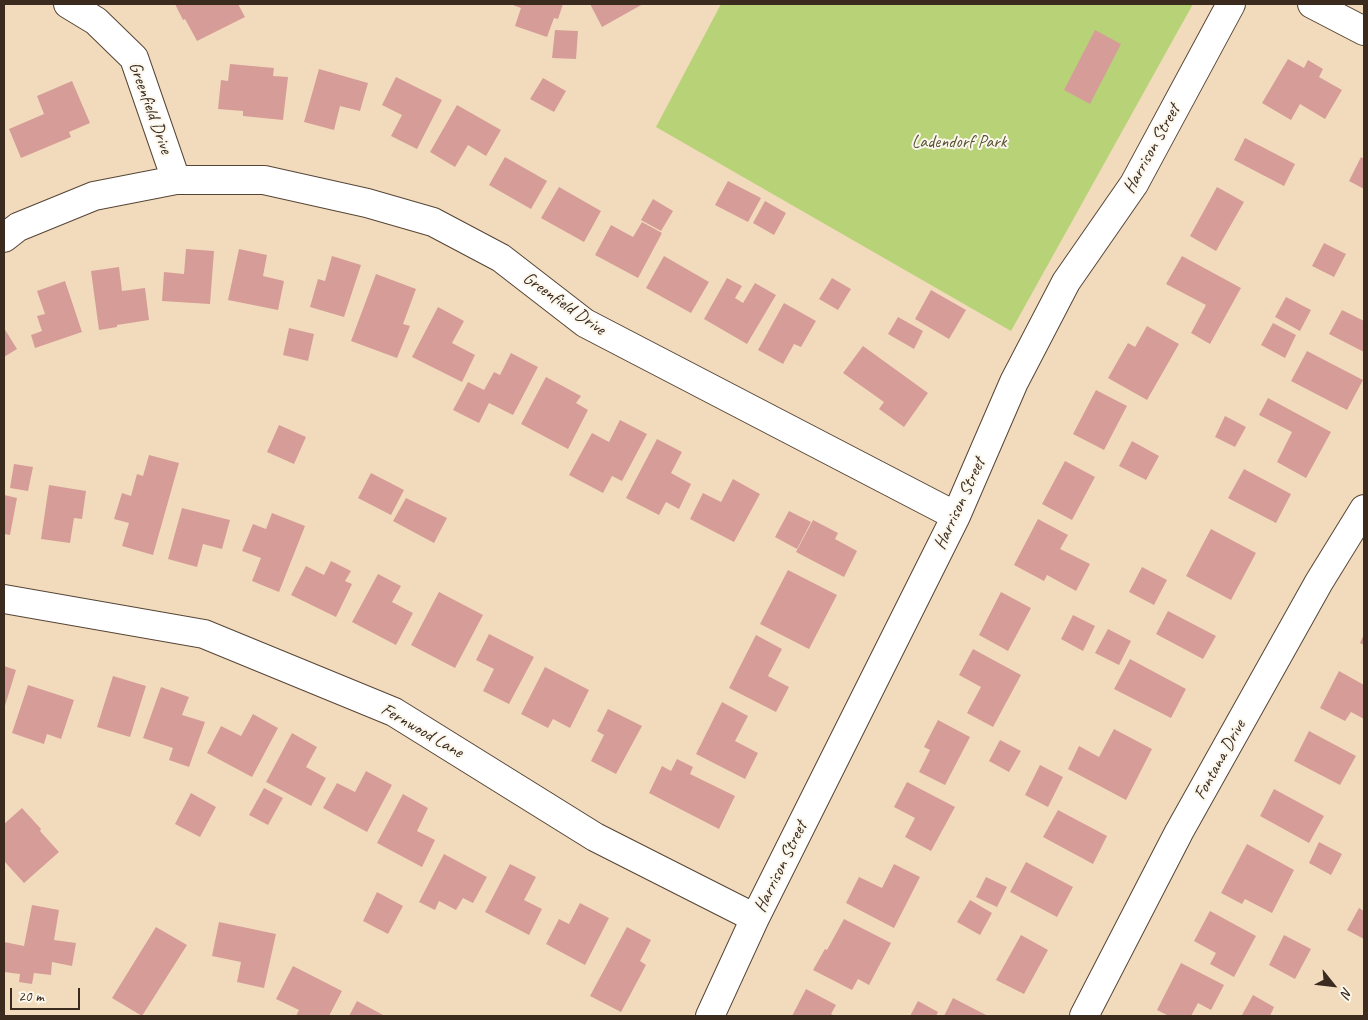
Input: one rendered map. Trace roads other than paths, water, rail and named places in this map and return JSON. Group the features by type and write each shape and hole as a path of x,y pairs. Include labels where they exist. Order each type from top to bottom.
{"street":[{"name":"Greenfield Drive","path":"68,4 96,21 134,58 176,180"},
{"name":"Harrison Street","path":"710,1016 756,918 956,516 1014,382 1066,282 1134,184 1231,4"},
{"path":"1312,4 1364,31"},
{"name":"Greenfield Drive","path":"4,238 18,227 94,196 176,180 264,180 367,203 433,222 501,258 584,323 956,516"},
{"name":"Fontana Drive","path":"1084,1016 1179,832 1319,582 1364,509"},
{"name":"Fernwood Lane","path":"4,599 204,634 394,712 596,836 756,918"}],"park label":[{"name":"Ladendorf Park","path":"959,142"}]}
